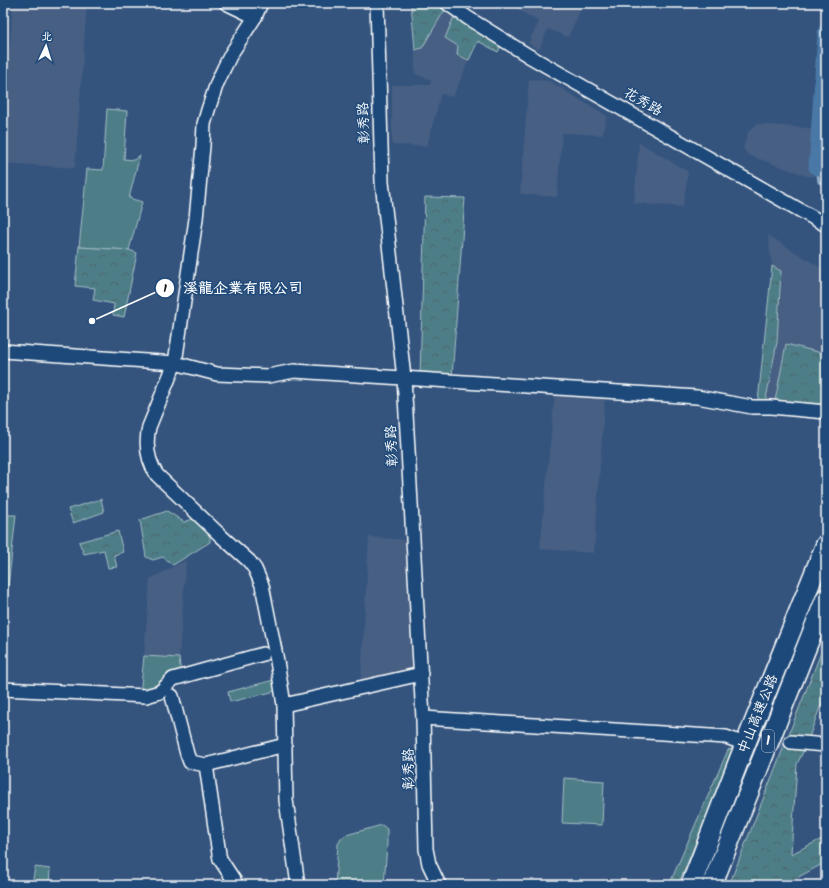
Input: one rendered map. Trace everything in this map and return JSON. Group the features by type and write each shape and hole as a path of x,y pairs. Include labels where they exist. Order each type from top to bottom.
{"highway":[{"name":"中山高速公路","path":"691,885 826,544"},
{"name":"中山高速公路","path":"712,885 826,598"}],"street":[{"path":"226,3 255,17"},
{"path":"261,3 255,17 231,54 224,68 212,96 204,124 196,219 175,363 149,427 146,441 148,456 153,469 162,480 249,561 259,577 264,592 284,704 286,800 298,885"},
{"name":"彰秀路","path":"377,3 382,182 404,378 424,718 426,849 429,864 439,885"},
{"name":"花秀路","path":"447,3 529,56 826,225"},
{"path":"3,351 175,363 217,374 268,376 294,371 697,397 752,407 771,407 826,412"},
{"path":"3,689 146,696 160,692 173,679 263,654"},
{"path":"284,704 421,674"},
{"path":"172,696 190,762 206,765 285,745"},
{"path":"424,718 726,737 737,741"},
{"path":"791,742 826,745"},
{"path":"206,765 220,859 238,885"}],"shaded area":[{"path":"13,3 87,3 75,168 3,163 3,141"},
{"path":"518,3 584,3 568,37 548,29 539,50 528,43 539,22 515,8"},
{"path":"446,8 455,14 458,55 469,60 453,97 441,94 427,146 392,145 392,85 430,85 431,80 415,74 415,50 422,48"},
{"path":"529,79 549,81 607,116 602,135 562,133 557,197 520,194"},
{"path":"757,124 820,129 818,173 810,177 748,155 743,148 748,132"},
{"path":"639,142 688,172 683,207 634,203"},
{"path":"768,235 826,271 826,354 786,344 775,401 766,399 777,342 781,271 772,266"},
{"path":"555,392 605,395 594,553 540,549"},
{"path":"369,537 407,540 414,668 361,680"},
{"path":"186,560 179,658 144,656 150,579"}],"green space":[{"path":"411,3 437,3 446,8 422,48 415,50"},
{"path":"455,14 502,43 498,52 478,41 469,60 457,55 458,46 445,38"},
{"path":"107,109 127,111 124,159 134,160 140,155 129,198 142,202 129,250 79,247 87,169 103,170"},
{"path":"425,197 465,198 452,377 420,375"},
{"path":"79,247 129,250 137,253 124,317 113,315 114,304 93,300 95,288 75,286"},
{"path":"772,266 781,271 777,342 766,399 767,403 758,401"},
{"path":"786,344 826,354 824,406 775,401"},
{"path":"101,499 104,512 73,523 68,509"},
{"path":"167,511 184,522 193,519 206,528 210,538 210,542 173,565 163,557 153,560 146,557 140,520"},
{"path":"3,515 16,515 3,632"},
{"path":"118,531 123,552 114,555 117,567 108,568 104,550 84,554 79,542"},
{"path":"826,640 826,691 805,748 797,764 791,854 826,837 826,862 784,885 729,885"},
{"path":"144,656 179,658 181,674 157,695 140,695"},
{"path":"274,680 276,691 230,702 228,692"},
{"path":"737,747 678,885 669,885 728,750"},
{"path":"564,778 604,781 602,825 562,823"},
{"path":"382,825 387,829 384,885 335,885 338,844 341,839 346,835"},
{"path":"35,867 50,869 49,885 32,885"}],"waterway":[{"path":"817,167 826,32"},
{"path":"817,167 819,182 826,185"}],"tunnel":[{"path":"739,741 791,742"}],"place":[{"name":"溪龍企業有限公司","path":"92,321"}]}
